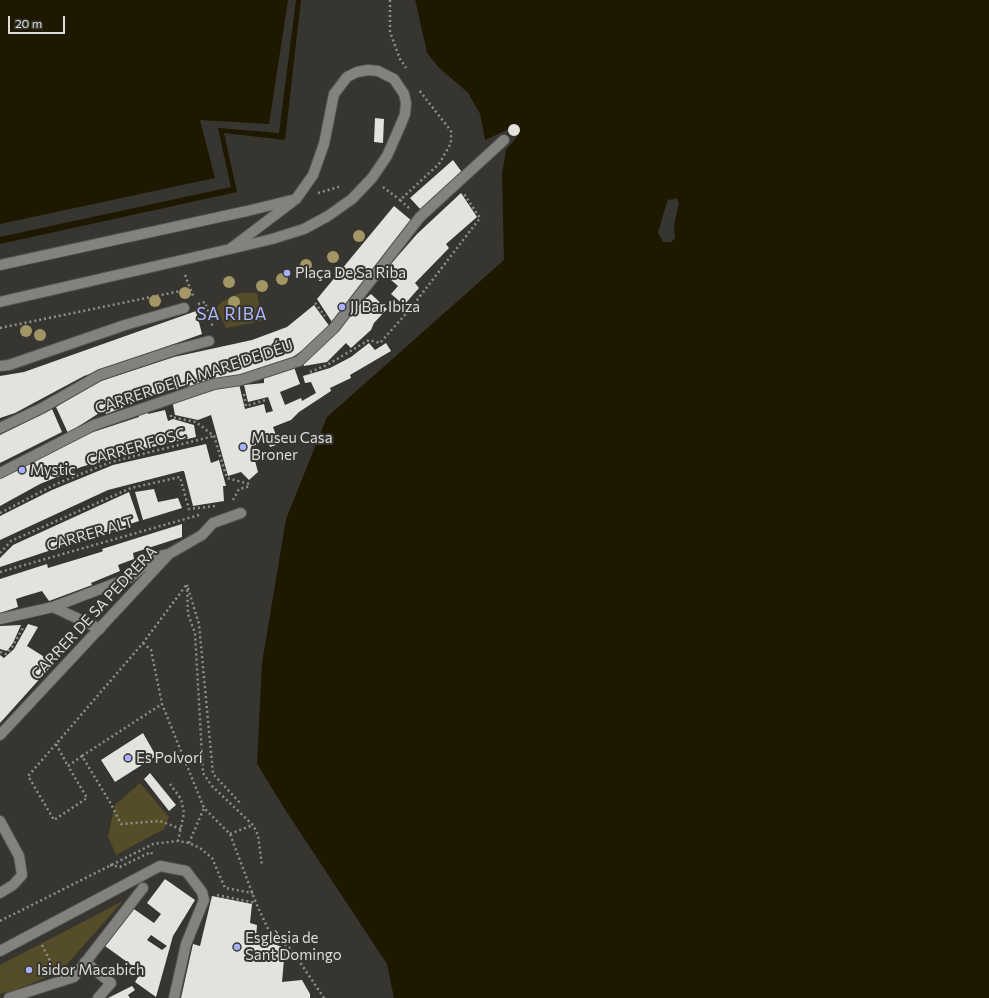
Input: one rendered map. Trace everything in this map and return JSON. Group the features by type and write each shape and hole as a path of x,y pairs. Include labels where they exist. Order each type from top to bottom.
{"street":[{"path":"0,302 272,239 310,226 328,216 352,198 372,178 387,156 405,114 406,103 404,94 394,79 378,71 368,70 357,72 347,77 334,94 324,144 313,175 296,199 230,248"},
{"name":"CARRER DE LA MARE DE DÉU","path":"0,473 94,425 214,384 241,380 299,361 334,328 420,217 458,184 504,140"},
{"path":"0,265 240,213 296,199"},
{"path":"0,366 9,365 125,325 184,308"},
{"path":"0,428 42,408 100,375 174,350 209,341"},
{"name":"CARRER DE SA PEDRERA","path":"0,735 169,554 202,535 213,523 241,513"},
{"path":"0,619 53,607 129,578 155,557 169,554"},
{"path":"53,607 69,613 100,629"},
{"path":"0,822 19,856 22,875 13,885 0,894"},
{"path":"0,951 160,866 186,871 202,892 204,900 186,944 174,998"},
{"path":"9,998 74,977 143,888"},
{"path":"85,962 111,983 98,998"}],"path":[{"path":"390,0 390,32 400,59"},
{"path":"402,202 400,200 439,164 451,143 451,131 418,88"},
{"path":"299,361 305,373 327,365 369,340 380,343 411,308 480,218 458,184"},
{"path":"181,260 193,297"},
{"path":"0,328 190,289"},
{"path":"195,304 206,302 216,340 209,341"},
{"path":"241,380 246,406 266,400"},
{"path":"168,400 171,417 196,422 214,436 227,478 249,484"},
{"name":"CARRER FOSC","path":"0,512 56,484 111,462 214,436"},
{"path":"0,553 12,541 131,488 180,476 189,509 214,506"},
{"name":"CARRER ALT","path":"0,572 186,518"},
{"path":"56,744 87,798 54,820 28,776 143,643 187,584"},
{"path":"187,584 199,624 213,774 241,804"},
{"path":"187,584 188,614 194,633 202,774 212,786 254,825 258,835 262,866"},
{"path":"0,652 6,654 12,647 25,624 24,614"},
{"path":"143,643 151,650 162,704 204,808 230,834 256,903 270,933 291,948 324,998"},
{"path":"68,766 140,717 162,704"},
{"path":"82,756 111,804 121,824 160,821 181,830"},
{"path":"170,784 181,798 184,813 178,840"},
{"path":"189,843 204,808"},
{"path":"230,834 254,825"},
{"path":"110,865 120,867 151,852"},
{"path":"217,895 256,903"},
{"path":"45,951 53,967"}],"shaded area":[{"path":"0,0 301,0 285,140 224,133 237,192 0,244"},
{"path":"415,0 989,0 989,998 394,998 387,964 286,811 257,764 262,663 286,519 327,417 504,260 502,174 506,150 519,134 513,127 485,140 480,114 468,93 438,67 427,53","holes":["676,198 679,202 674,225 675,238 671,242 663,242 658,233 668,199 672,200"]},
{"path":"240,293 257,293 262,321 226,328 217,308 221,302"},
{"path":"140,783 169,817 164,829 116,855 108,836 115,805"},
{"path":"123,901 61,971 13,991 0,994 0,965"}],"pier":[{"path":"288,0 296,0 279,133 218,128 231,187 0,237 0,224 215,178 200,120 269,124"},
{"path":"413,0 415,0 427,53 438,67 468,93 480,114 485,140 483,141 478,115 466,94 437,68 425,54"}],"building":[{"path":"375,118 384,119 383,143 374,142"},
{"path":"514,124 518,126 520,130 518,134 514,136 510,134 508,130 510,126"},
{"path":"453,160 464,175 422,211 410,198"},
{"path":"461,193 477,217 446,244 449,248 415,283 419,288 404,305 391,294 398,286 383,273 417,234"},
{"path":"394,206 412,221 362,283 365,286 332,322 317,299"},
{"path":"371,294 387,309 374,323 371,330 351,348 346,343 327,362 304,366 302,361 317,351 356,307"},
{"path":"314,305 330,327 312,344 281,365 257,372 159,393 106,414 104,410 68,433 56,407 92,384 174,357 252,340 287,327"},
{"path":"196,311 202,334 84,376 15,413 0,418 0,376 24,372"},
{"path":"369,343 375,350 386,343 391,351 350,375 351,378 330,388 331,391 299,412 291,420 273,427 279,444 270,447 266,435 259,437 258,434 253,434 256,445 251,446 258,472 249,480 241,472 228,476 211,415 198,420 175,415 172,400 239,384 245,409 264,404 266,413 273,411 268,397 248,402 244,385 264,383 264,378 294,367 300,384 280,392 285,405 301,398 302,401 316,393 311,382 305,383 303,376 330,368 351,357"},
{"path":"52,409 62,432 0,463 0,435"},
{"path":"165,410 168,421 173,419 194,425 196,437 143,449 81,467 40,484 0,506 0,476 84,435 139,417 139,415 148,412 148,414"},
{"path":"206,444 211,463 219,460 226,486 223,486 224,501 193,506 184,471 182,471 108,490 0,540 0,516 52,490 113,465"},
{"path":"154,489 158,502 178,498 182,508 143,520 135,492"},
{"path":"129,492 139,521 0,567 0,558 13,545"},
{"path":"182,524 182,537 133,553 134,559 118,565 120,571 91,583 92,585 49,601 42,591 25,596 16,599 18,607 0,613 0,579 47,564 48,568 101,552 103,551 102,549"},
{"path":"28,624 38,627 27,646 54,663 0,723 0,655 4,658 14,649"},
{"path":"21,625 13,643 7,651 0,649 0,626"},
{"name":"Es Polvorí","path":"143,733 156,756 115,782 101,760"},
{"path":"150,773 176,805 169,811 144,779"},
{"path":"165,879 195,900 173,936 156,997 135,982 141,972 105,946 131,907 154,923 161,914 147,903","holes":["151,935 167,946 162,950 147,940"]},
{"name":"Esglèsia de Sant Domingo","path":"212,896 252,904 250,923 257,925 256,938 285,948 282,982 302,980 310,994 310,998 181,998 193,944 200,946"},
{"path":"132,986 135,990 128,995 130,998 108,998"}],"place":[{"name":"Plaça De Sa Riba","path":"287,273"},
{"name":"JJ Bar Ibiza","path":"342,307"},
{"name":"Museu Casa Broner","path":"243,447"},
{"name":"Mystic","path":"22,470"},
{"name":"Es Polvorí","path":"128,758"},
{"name":"Esglèsia de Sant Domingo","path":"237,947"},
{"name":"Isidor Macabich","path":"29,970"}],"district":[{"name":"SA RIBA","path":"232,314"}]}
